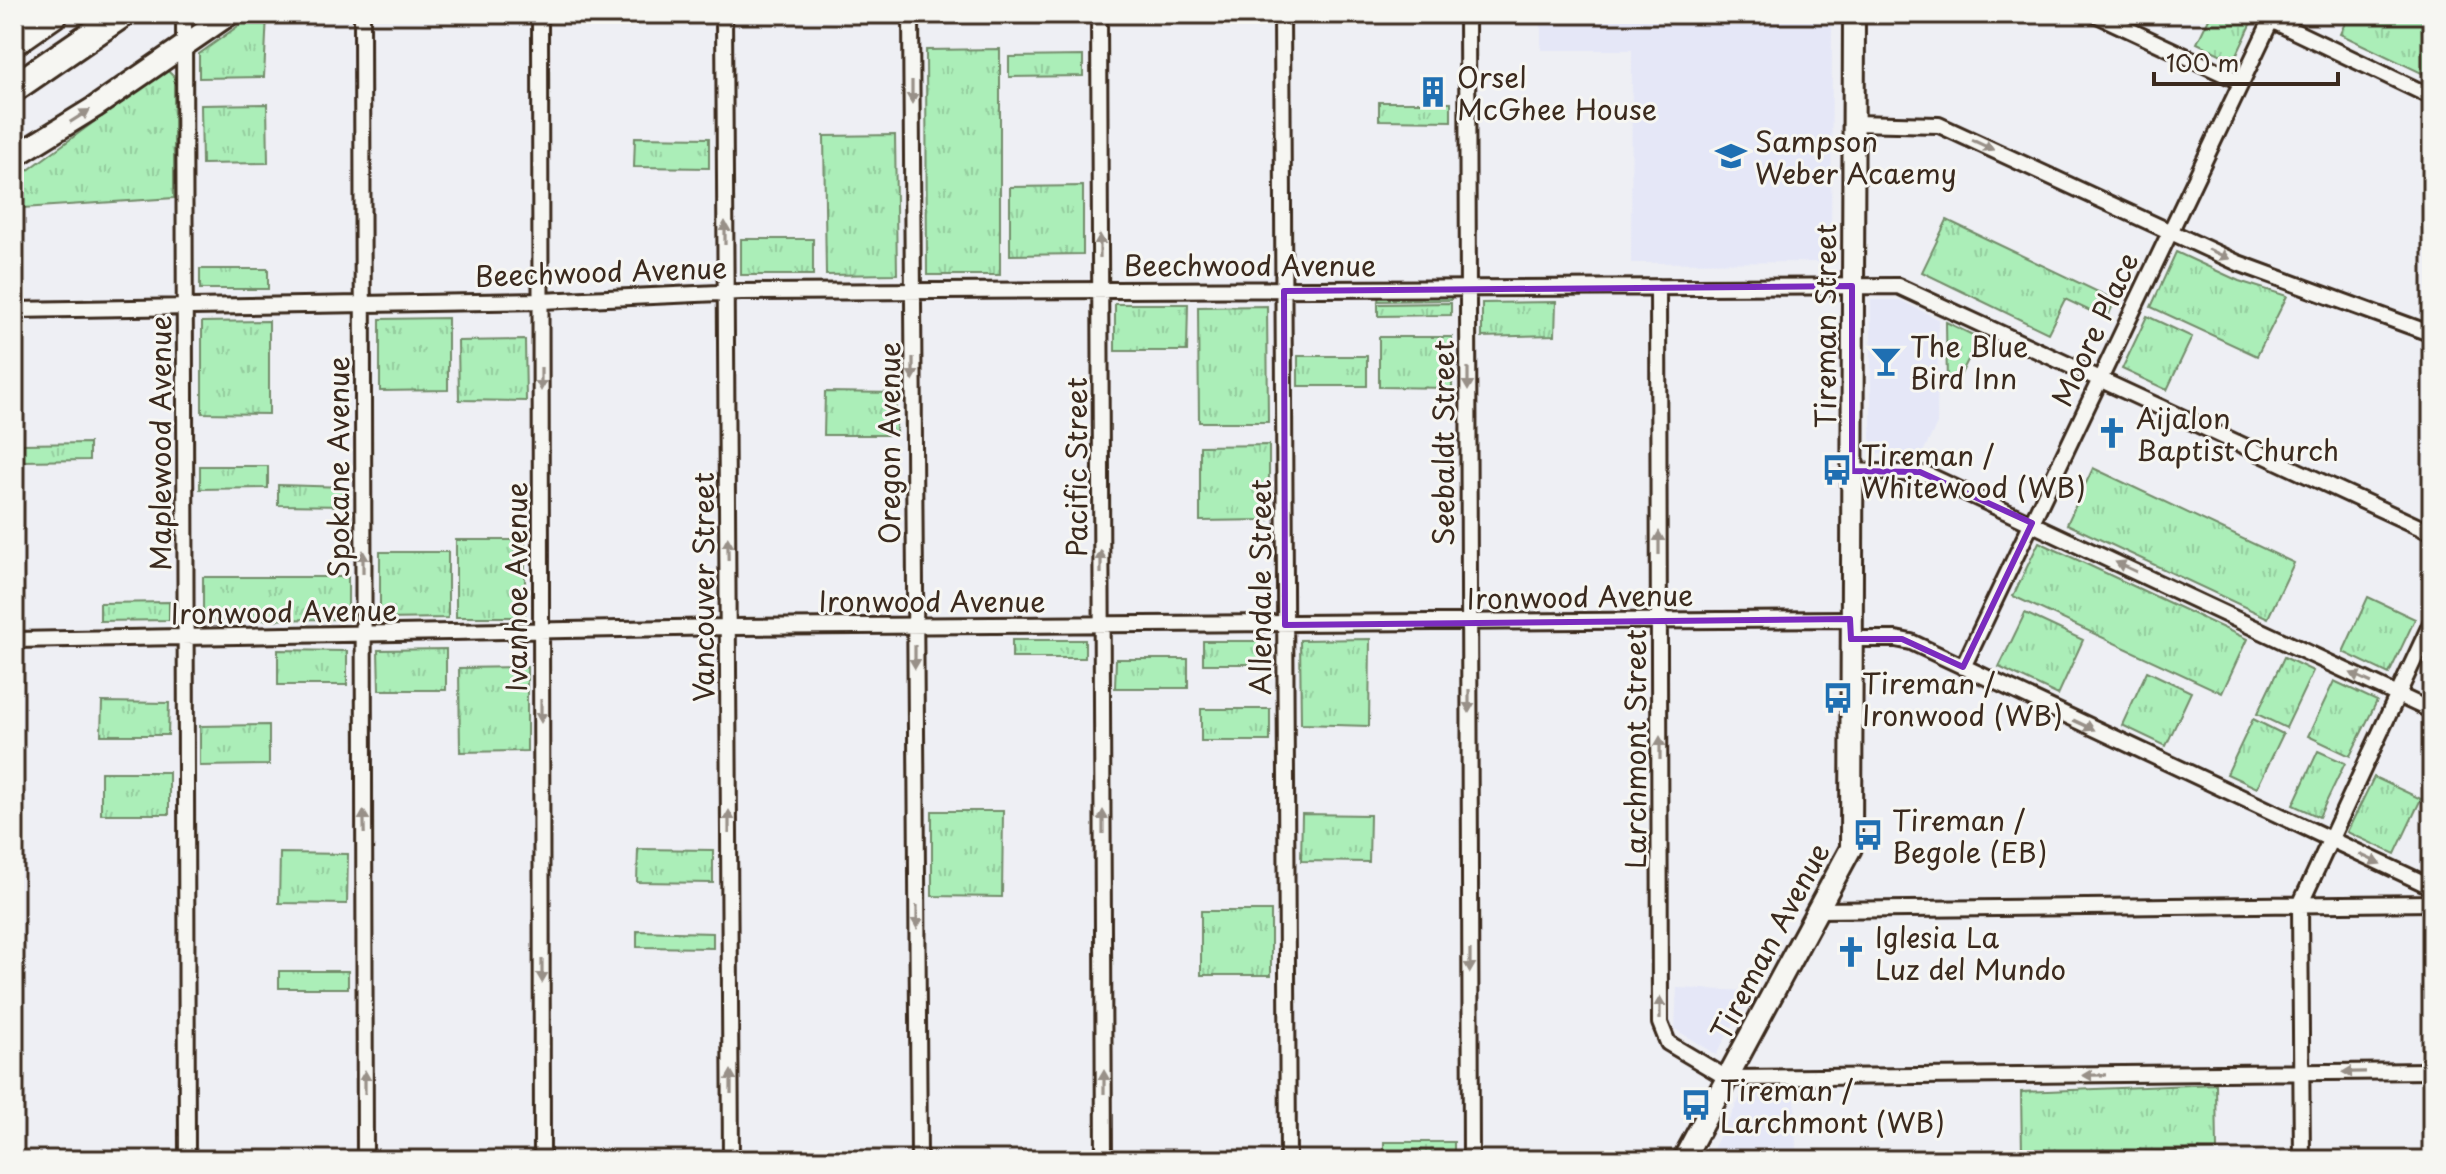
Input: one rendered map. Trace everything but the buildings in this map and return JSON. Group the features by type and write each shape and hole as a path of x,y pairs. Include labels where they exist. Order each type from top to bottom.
{"highway":[{"path":"14,42 54,14"},
{"path":"14,88 122,14"}],"street":[{"path":"14,157 184,29 230,14"},
{"name":"Spokane Avenue","path":"362,14 365,1160"},
{"name":"Ivanhoe Avenue","path":"540,14 542,1160"},
{"name":"Vancouver Street","path":"724,14 731,1160"},
{"name":"Oregon Avenue","path":"911,14 919,1160"},
{"name":"Pacific Street","path":"1099,14 1104,1160"},
{"name":"Allendale Street","path":"1282,14 1288,1160"},
{"name":"Seebaldt Street","path":"1467,14 1471,1160"},
{"name":"Tireman Street","path":"1851,629 1854,14"},
{"path":"2095,14 2241,82"},
{"path":"2272,17 2432,97"},
{"name":"Moore Place","path":"1963,667 2272,17"},
{"name":"Maplewood Avenue","path":"184,29 187,1160"},
{"path":"1853,123 1939,125 2238,263 2432,334"},
{"name":"Beechwood Avenue","path":"14,310 541,301 725,292 1898,286 1913,290 2432,533"},
{"name":"Larchmont Street","path":"1658,287 1660,1023 1668,1043 1727,1078"},
{"path":"1852,471 1920,472 2432,711"},
{"name":"Ironwood Avenue","path":"14,640 541,633 728,627 1659,621 1851,629 1902,639 2432,887"},
{"path":"2302,1160 2300,905 2432,621"},
{"name":"Tireman Avenue","path":"1683,1160 1851,848 1851,629"},
{"path":"1818,910 2432,903"},
{"path":"1727,1078 2432,1071"}],"highlighted area":[{"path":"1852,286 1852,471 1920,472 2032,523 1963,667 1902,639 1851,639 1850,619 1285,625 1284,291"}],"shaded area":[{"name":"Sampson Weber Acaemy","path":"1541,14 1832,14 1831,262 1631,263 1632,50 1541,50"},
{"path":"1871,300 1900,300 1938,319 1937,424 1922,454 1871,454"},
{"path":"1677,988 1752,991 1716,1055 1675,1029"},
{"path":"1742,1094 1795,1094 1796,1156 1767,1157 1766,1160 1707,1160"}],"green space":[{"path":"255,14 267,14 264,77 199,78 199,54"},
{"path":"2211,14 2256,14 2234,61 2197,43"},
{"path":"2349,14 2432,15 2432,78 2340,34"},
{"path":"1000,49 1000,275 927,275 926,50"},
{"path":"1083,56 1083,76 1009,77 1009,57"},
{"path":"166,69 174,77 174,198 23,208 23,174"},
{"path":"1379,102 1451,102 1451,121 1379,120"},
{"path":"267,104 268,163 202,164 201,105"},
{"path":"895,135 897,274 826,275 824,136"},
{"path":"635,137 709,138 709,168 634,167"},
{"path":"1083,186 1083,254 1010,255 1010,187"},
{"path":"1947,220 2115,300 2107,319 2065,299 2048,333 1922,272"},
{"path":"741,239 813,239 813,275 741,275"},
{"path":"2176,252 2239,281 2287,296 2257,356 2151,307"},
{"path":"200,269 268,269 268,289 200,289"},
{"path":"1451,295 1451,300 1378,301 1379,296"},
{"path":"1556,302 1555,335 1482,337 1482,303"},
{"path":"1451,303 1451,315 1378,316 1378,304"},
{"path":"1115,304 1188,304 1187,351 1115,351"},
{"path":"1267,306 1268,422 1199,422 1198,307"},
{"path":"2147,316 2192,337 2167,390 2122,369"},
{"path":"448,318 448,390 380,391 380,319"},
{"path":"269,321 269,414 202,413 202,322"},
{"path":"1946,322 1979,338 1953,390 1947,387"},
{"path":"1379,337 1452,337 1452,388 1379,387"},
{"path":"525,340 526,401 459,400 458,341"},
{"path":"1298,356 1367,356 1367,386 1298,386"},
{"path":"825,392 896,393 896,435 824,435"},
{"path":"89,443 89,460 22,461 22,444"},
{"path":"1269,445 1269,520 1200,521 1200,446"},
{"path":"200,466 268,466 268,488 200,489"},
{"path":"2093,468 2294,563 2268,618 2067,524"},
{"path":"278,485 347,487 347,506 278,505"},
{"path":"456,540 525,540 525,617 456,617"},
{"path":"2039,542 2247,639 2222,693 2013,596"},
{"path":"380,552 448,552 448,618 380,619"},
{"path":"203,577 348,577 348,619 203,620"},
{"path":"2368,597 2415,619 2389,674 2343,652"},
{"path":"169,602 169,620 100,621 100,603"},
{"path":"2025,613 2083,640 2058,695 1999,667"},
{"path":"1370,639 1369,726 1301,724 1300,640"},
{"path":"1012,640 1085,640 1085,658 1012,658"},
{"path":"1203,641 1269,641 1269,664 1203,664"},
{"path":"446,649 446,690 379,690 378,650"},
{"path":"278,650 347,651 347,685 278,685"},
{"path":"2284,657 2313,671 2286,728 2257,714"},
{"path":"1116,659 1188,659 1188,688 1115,688"},
{"path":"527,667 527,751 460,752 459,668"},
{"path":"2147,671 2191,692 2166,746 2122,725"},
{"path":"2334,681 2377,701 2350,756 2308,736"},
{"path":"102,702 169,703 168,735 101,735"},
{"path":"1201,709 1270,709 1270,741 1201,741"},
{"path":"2253,719 2283,734 2257,788 2227,774"},
{"path":"269,725 269,765 200,766 200,726"},
{"path":"2318,751 2345,763 2319,817 2293,805"},
{"path":"101,772 169,772 169,814 101,814"},
{"path":"2374,777 2421,799 2395,854 2347,832"},
{"path":"932,811 1003,811 1002,897 932,896"},
{"path":"1302,814 1370,815 1369,862 1301,861"},
{"path":"638,849 713,850 713,883 637,882"},
{"path":"280,853 348,854 347,904 279,903"},
{"path":"1201,911 1271,911 1271,975 1201,975"},
{"path":"637,931 713,933 713,948 637,947"},
{"path":"279,971 348,971 348,988 279,988"},
{"path":"2216,1084 2217,1150 2022,1154 2021,1092"},
{"path":"1384,1142 1454,1142 1454,1160 1384,1160"}],"place":[{"name":"Orsel McGhee House","path":"1433,92"},
{"name":"Sampson Weber Acaemy","path":"1731,156"},
{"name":"The Blue Bird Inn","path":"1886,361"},
{"name":"Aijalon Baptist Church","path":"2112,433"},
{"name":"Tireman / Whitewood (WB)","path":"1837,470"},
{"name":"Tireman / Ironwood (WB)","path":"1838,698"},
{"name":"Tireman / Begole (EB)","path":"1868,835"},
{"name":"Iglesia La Luz del Mundo","path":"1851,952"},
{"name":"Tireman / Larchmont (WB)","path":"1696,1105"}]}
